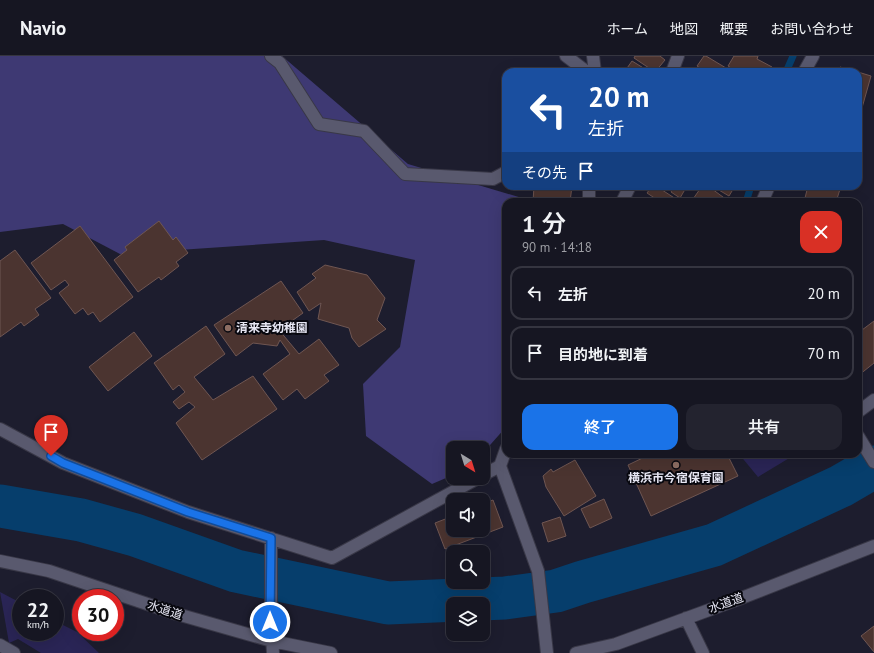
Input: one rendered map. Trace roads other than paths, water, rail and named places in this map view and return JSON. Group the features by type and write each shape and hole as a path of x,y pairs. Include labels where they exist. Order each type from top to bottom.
{"street":[{"path":"271,56 280,63 319,124 364,131 405,174 493,179 502,174"},
{"path":"566,56 582,68"},
{"path":"593,56 594,68"},
{"path":"674,68 678,56"},
{"path":"806,68 813,56"},
{"path":"862,409 874,400"},
{"path":"0,429 63,463 188,512 332,558 465,485"},
{"path":"862,443 874,462"},
{"path":"503,458 500,466 538,572 547,653"},
{"path":"490,471 500,466"},
{"path":"271,538 270,622 272,647"},
{"name":"水道道","path":"576,653 616,644 874,546"},
{"name":"水道道","path":"0,561 49,572 272,647 331,653"},
{"path":"686,618 703,653"},
{"path":"0,645 14,653"}],"waterway":[{"path":"788,68 793,56"},
{"path":"747,198 750,190"},
{"path":"0,506 81,520 135,535 236,571 388,603 505,598 556,591 714,545 841,486 874,467"}],"place":[{"name":"清来寺幼稚園","path":"228,328"},
{"name":"横浜市今宿保育園","path":"676,465"}]}
